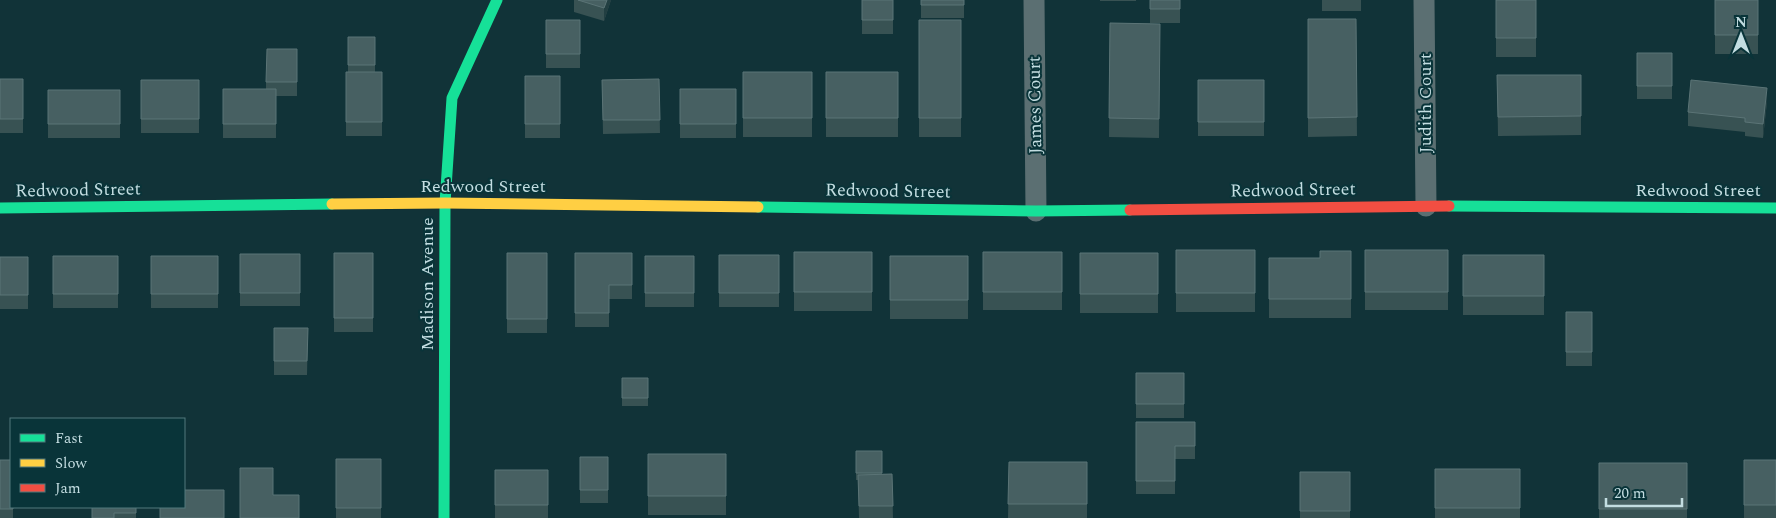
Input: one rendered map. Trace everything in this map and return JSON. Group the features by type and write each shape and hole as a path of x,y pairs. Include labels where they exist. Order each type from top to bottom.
{"street":[{"name":"Madison Avenue","path":"444,518 445,203 452,98 497,0"},
{"name":"James Court","path":"1034,0 1036,211"},
{"name":"Judith Court","path":"1424,0 1426,206"},
{"name":"Redwood Street","path":"0,208 445,203 1036,211 1426,206 1776,208"}],"building":[{"path":"578,0 607,0 604,8"},
{"path":"862,0 893,0 893,20 862,20"},
{"path":"921,0 964,0 964,5 921,5"},
{"path":"1150,0 1180,0 1180,9 1150,9"},
{"path":"1496,0 1536,0 1536,38 1496,38"},
{"path":"1715,0 1758,0 1758,35 1715,35"},
{"path":"1308,19 1356,19 1357,117 1308,118"},
{"path":"546,20 580,20 580,54 546,54"},
{"path":"919,20 961,20 961,118 919,118"},
{"path":"1110,23 1160,24 1159,119 1109,118"},
{"path":"348,37 375,37 375,65 348,65"},
{"path":"267,49 297,49 297,82 266,82"},
{"path":"1637,53 1672,53 1672,86 1637,86"},
{"path":"346,72 382,72 382,122 346,122"},
{"path":"743,72 812,72 812,118 743,118"},
{"path":"826,72 898,72 898,118 826,118"},
{"path":"1497,75 1581,75 1581,116 1498,117"},
{"path":"525,76 560,76 560,124 525,124"},
{"path":"0,79 23,79 23,119 0,119"},
{"path":"659,79 660,120 603,120 602,80"},
{"path":"141,80 199,80 199,119 141,119"},
{"path":"1198,80 1264,80 1264,122 1198,122"},
{"path":"1691,80 1767,88 1763,124 1745,122 1745,118 1688,112"},
{"path":"223,89 276,89 276,124 223,124"},
{"path":"680,89 736,89 736,124 680,124"},
{"path":"48,90 120,90 120,124 48,124"},
{"path":"1176,250 1255,250 1255,293 1176,293"},
{"path":"1365,250 1448,250 1448,292 1365,292"},
{"path":"1320,251 1351,251 1351,299 1269,299 1269,258 1320,258"},
{"path":"794,252 872,252 872,292 794,292"},
{"path":"983,252 1062,252 1062,292 983,292"},
{"path":"334,253 373,253 373,318 334,318"},
{"path":"507,253 547,253 547,319 507,319"},
{"path":"575,253 632,253 632,285 609,285 609,313 575,313"},
{"path":"1080,253 1158,253 1158,294 1080,294"},
{"path":"240,254 300,254 300,293 240,293"},
{"path":"719,255 779,255 779,293 719,293"},
{"path":"1463,255 1544,255 1544,296 1463,296"},
{"path":"53,256 118,256 118,294 53,294"},
{"path":"151,256 218,256 218,294 151,294"},
{"path":"645,256 694,256 694,293 645,293"},
{"path":"890,256 968,256 968,300 890,300"},
{"path":"0,257 28,257 28,295 0,295"},
{"path":"1566,312 1592,312 1592,352 1566,352"},
{"path":"274,328 308,328 307,361 274,361"},
{"path":"1136,373 1184,373 1184,404 1136,404"},
{"path":"622,378 648,378 648,398 622,398"},
{"path":"1136,422 1195,422 1195,446 1175,446 1175,481 1136,481"},
{"path":"856,451 882,451 882,473 856,473"},
{"path":"648,454 726,454 726,496 648,496"},
{"path":"580,457 608,457 608,490 580,490"},
{"path":"336,459 381,459 381,508 336,508"},
{"path":"0,460 10,460 10,508 13,509 0,509"},
{"path":"1744,460 1776,460 1776,505 1744,505"},
{"path":"1009,462 1087,462 1087,504 1008,504"},
{"path":"1599,463 1687,463 1687,509 1599,509"},
{"path":"240,468 273,468 273,495 299,495 299,518 240,518"},
{"path":"1435,469 1520,469 1520,508 1435,508"},
{"path":"495,470 548,470 548,505 495,505"},
{"path":"1300,472 1350,472 1350,511 1300,511"},
{"path":"892,474 893,506 859,506 858,475"},
{"path":"185,490 224,490 224,518 160,518 160,508 185,508"},
{"path":"92,508 136,508 136,513 114,513 114,518 92,518"}],"traffic: fast":[{"path":"444,518 445,203 452,98 497,0"},
{"path":"0,208 332,204"},
{"path":"1449,206 1776,208"},
{"path":"758,207 1036,211 1130,210"}],"traffic: slow":[{"path":"332,204 445,203 758,207"}],"traffic: jam":[{"path":"1130,210 1449,206"}]}
